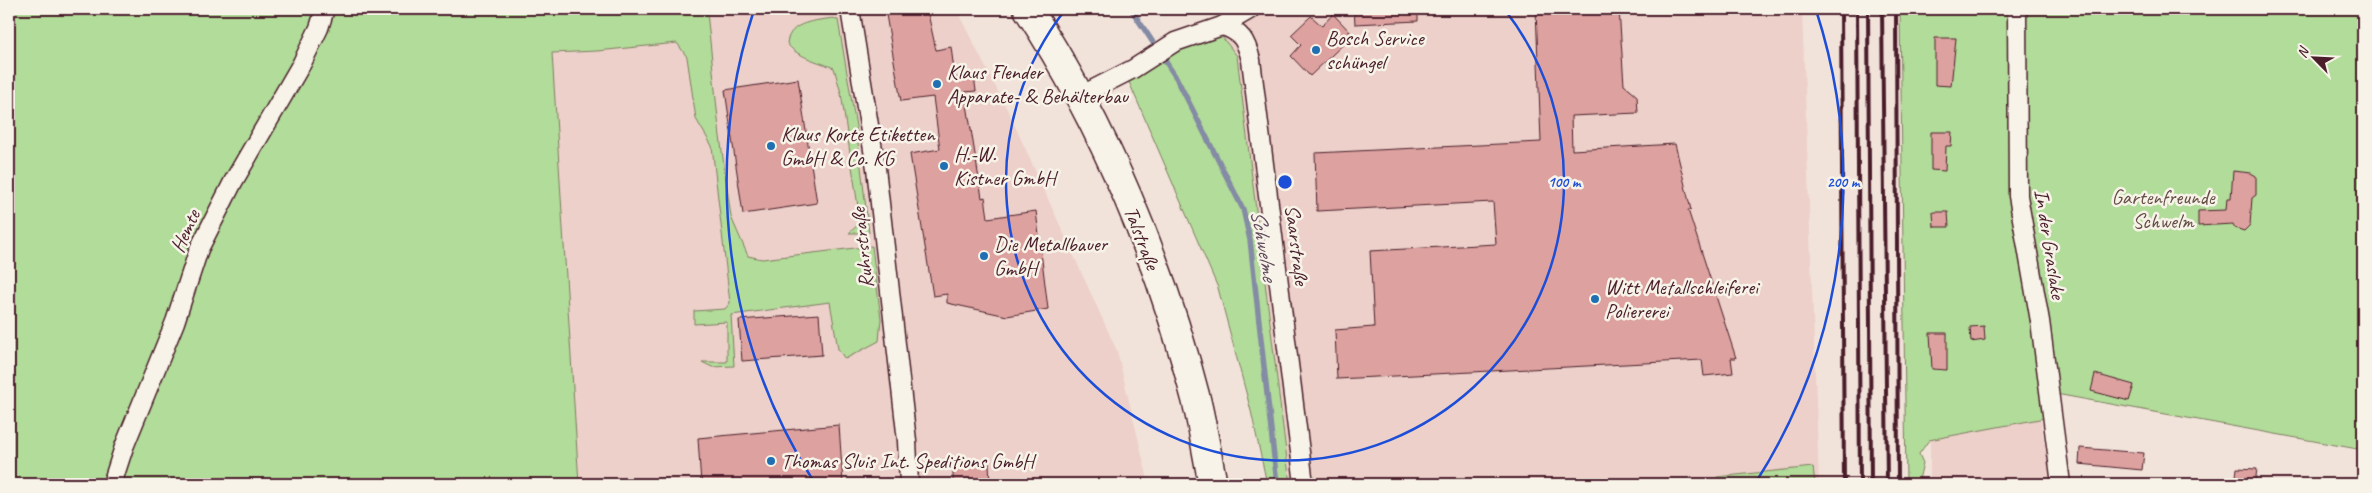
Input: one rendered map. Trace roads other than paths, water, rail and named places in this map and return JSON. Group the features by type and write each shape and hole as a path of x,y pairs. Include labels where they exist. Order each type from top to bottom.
{"main road":[{"name":"Talstraße","path":"1028,9 1080,96 1121,182 1161,287 1196,400 1213,484"}],"street":[{"name":"Hemte","path":"112,484 134,423 175,322 199,249 233,182 302,63 319,28 325,9"},
{"name":"Ruhrstraße","path":"850,9 876,168 907,441 909,484"},
{"name":"In der Graslake","path":"2017,9 2018,196 2040,321 2061,484"},
{"path":"1080,96 1152,58 1175,42 1222,26 1249,10"},
{"name":"Saarstraße","path":"1222,26 1241,34 1247,42 1251,60 1304,484"}],"waterway":[{"name":"Schwelme","path":"1131,9 1177,79 1243,209 1250,240 1277,484"}],"railway":[{"path":"1841,9 1844,484"},
{"path":"1857,9 1860,484"},
{"path":"1868,9 1871,484"},
{"path":"1882,9 1887,484"},
{"path":"1896,9 1898,484"}],"place":[{"name":"Bosch Service schüngel","path":"1316,50"},
{"name":"Klaus Flender Apparate- & Behälterbau","path":"937,84"},
{"name":"Klaus Korte Etiketten GmbH & Co. KG","path":"771,146"},
{"name":"H.-W. Kistner GmbH","path":"944,166"},
{"name":"Die Metallbauer GmbH","path":"984,256"},
{"name":"Witt Metallschleiferei Poliererei","path":"1595,299"},
{"name":"Thomas Sluis Int. Speditions GmbH","path":"771,461"}],"park label":[{"name":"Gartenfreunde Schwelm","path":"2163,209"}]}
